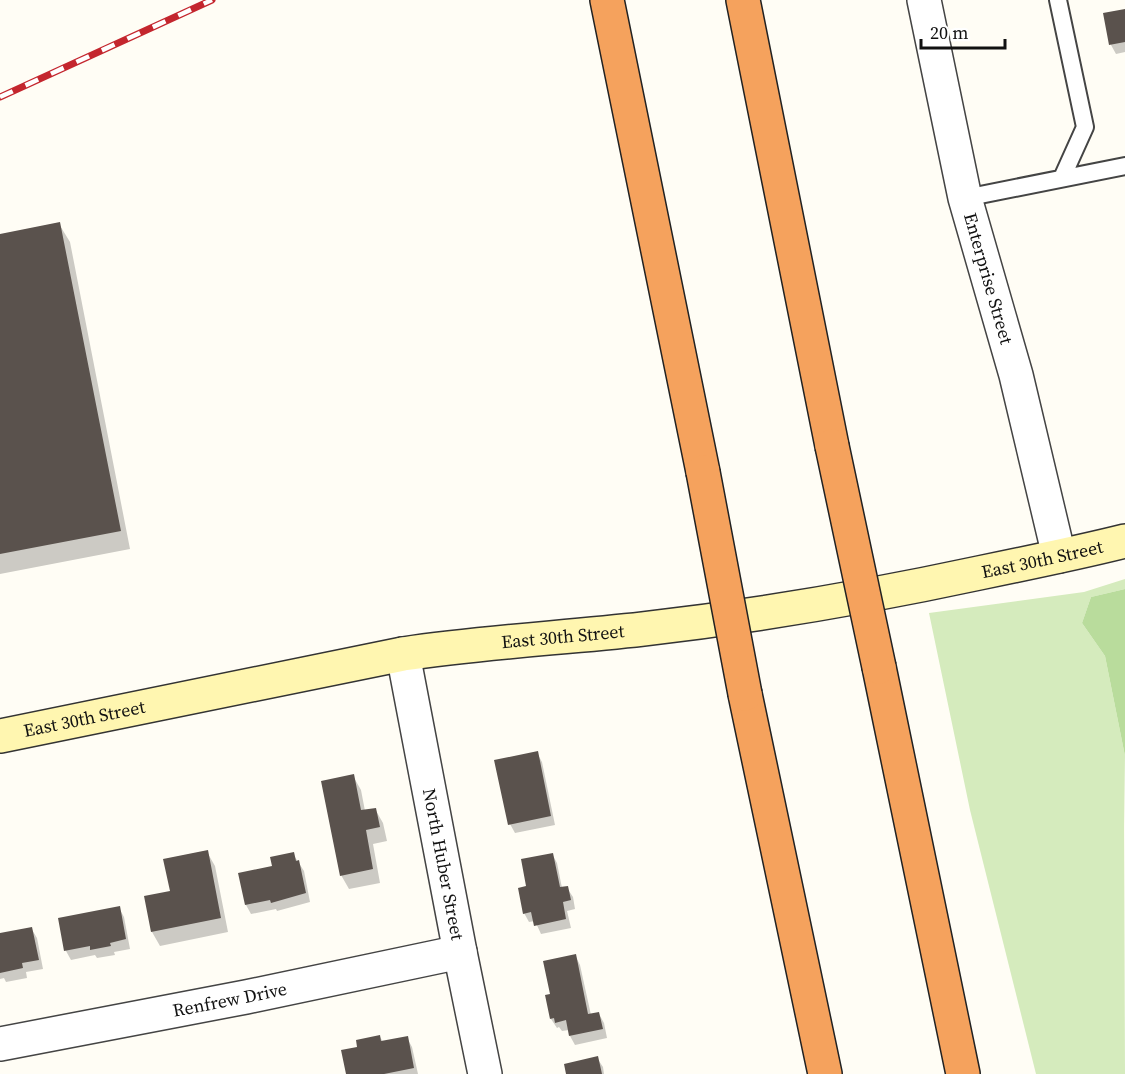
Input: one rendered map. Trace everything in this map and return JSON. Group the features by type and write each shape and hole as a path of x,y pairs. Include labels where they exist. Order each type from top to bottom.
{"highway":[{"path":"607,0 703,472 745,694 825,1074"},
{"path":"743,0 832,446 963,1074"}],"main road":[{"name":"East 30th Street","path":"0,736 403,654 465,645 640,629 812,606 932,583 1125,541"}],"street":[{"name":"Enterprise Street","path":"924,0 965,198 1016,375 1059,556"},
{"name":"North Huber Street","path":"403,654 485,1074"},
{"name":"Renfrew Drive","path":"0,1044 246,997 460,951"}],"lane":[{"path":"1058,0 1085,127 1062,178"},
{"path":"965,198 1125,166"}],"green space":[{"path":"1125,579 1125,589 1091,597 1082,623 1105,656 1125,756 1125,1074 1036,1074 970,810 929,613 1084,592"},
{"path":"1125,589 1125,756 1105,656 1082,623 1091,597"}],"building":[{"path":"1125,9 1125,42 1109,45 1103,13"},
{"path":"60,222 121,531 0,554 0,234"},
{"path":"538,751 551,816 508,825 494,760"},
{"path":"354,774 361,810 376,808 380,827 366,830 373,869 340,876 321,781"},
{"path":"208,850 221,918 151,932 144,896 170,891 163,859"},
{"path":"294,852 296,861 299,860 306,893 271,903 270,900 245,905 238,873 272,866 270,857"},
{"path":"553,853 560,887 568,886 571,900 563,902 566,919 534,926 531,912 523,914 518,888 526,886 521,859"},
{"path":"120,906 126,939 110,943 111,946 90,950 90,946 64,951 58,918"},
{"path":"32,927 39,960 22,963 23,968 0,973 0,933"},
{"path":"576,954 588,1014 599,1012 603,1029 569,1036 566,1020 555,1023 554,1018 550,1019 545,995 550,994 543,961"},
{"path":"380,1035 381,1041 408,1036 414,1068 384,1074 346,1074 341,1050 357,1047 356,1040"},
{"path":"598,1056 602,1074 566,1074 564,1064"}],"railway":[{"path":"0,97 212,0"}]}
